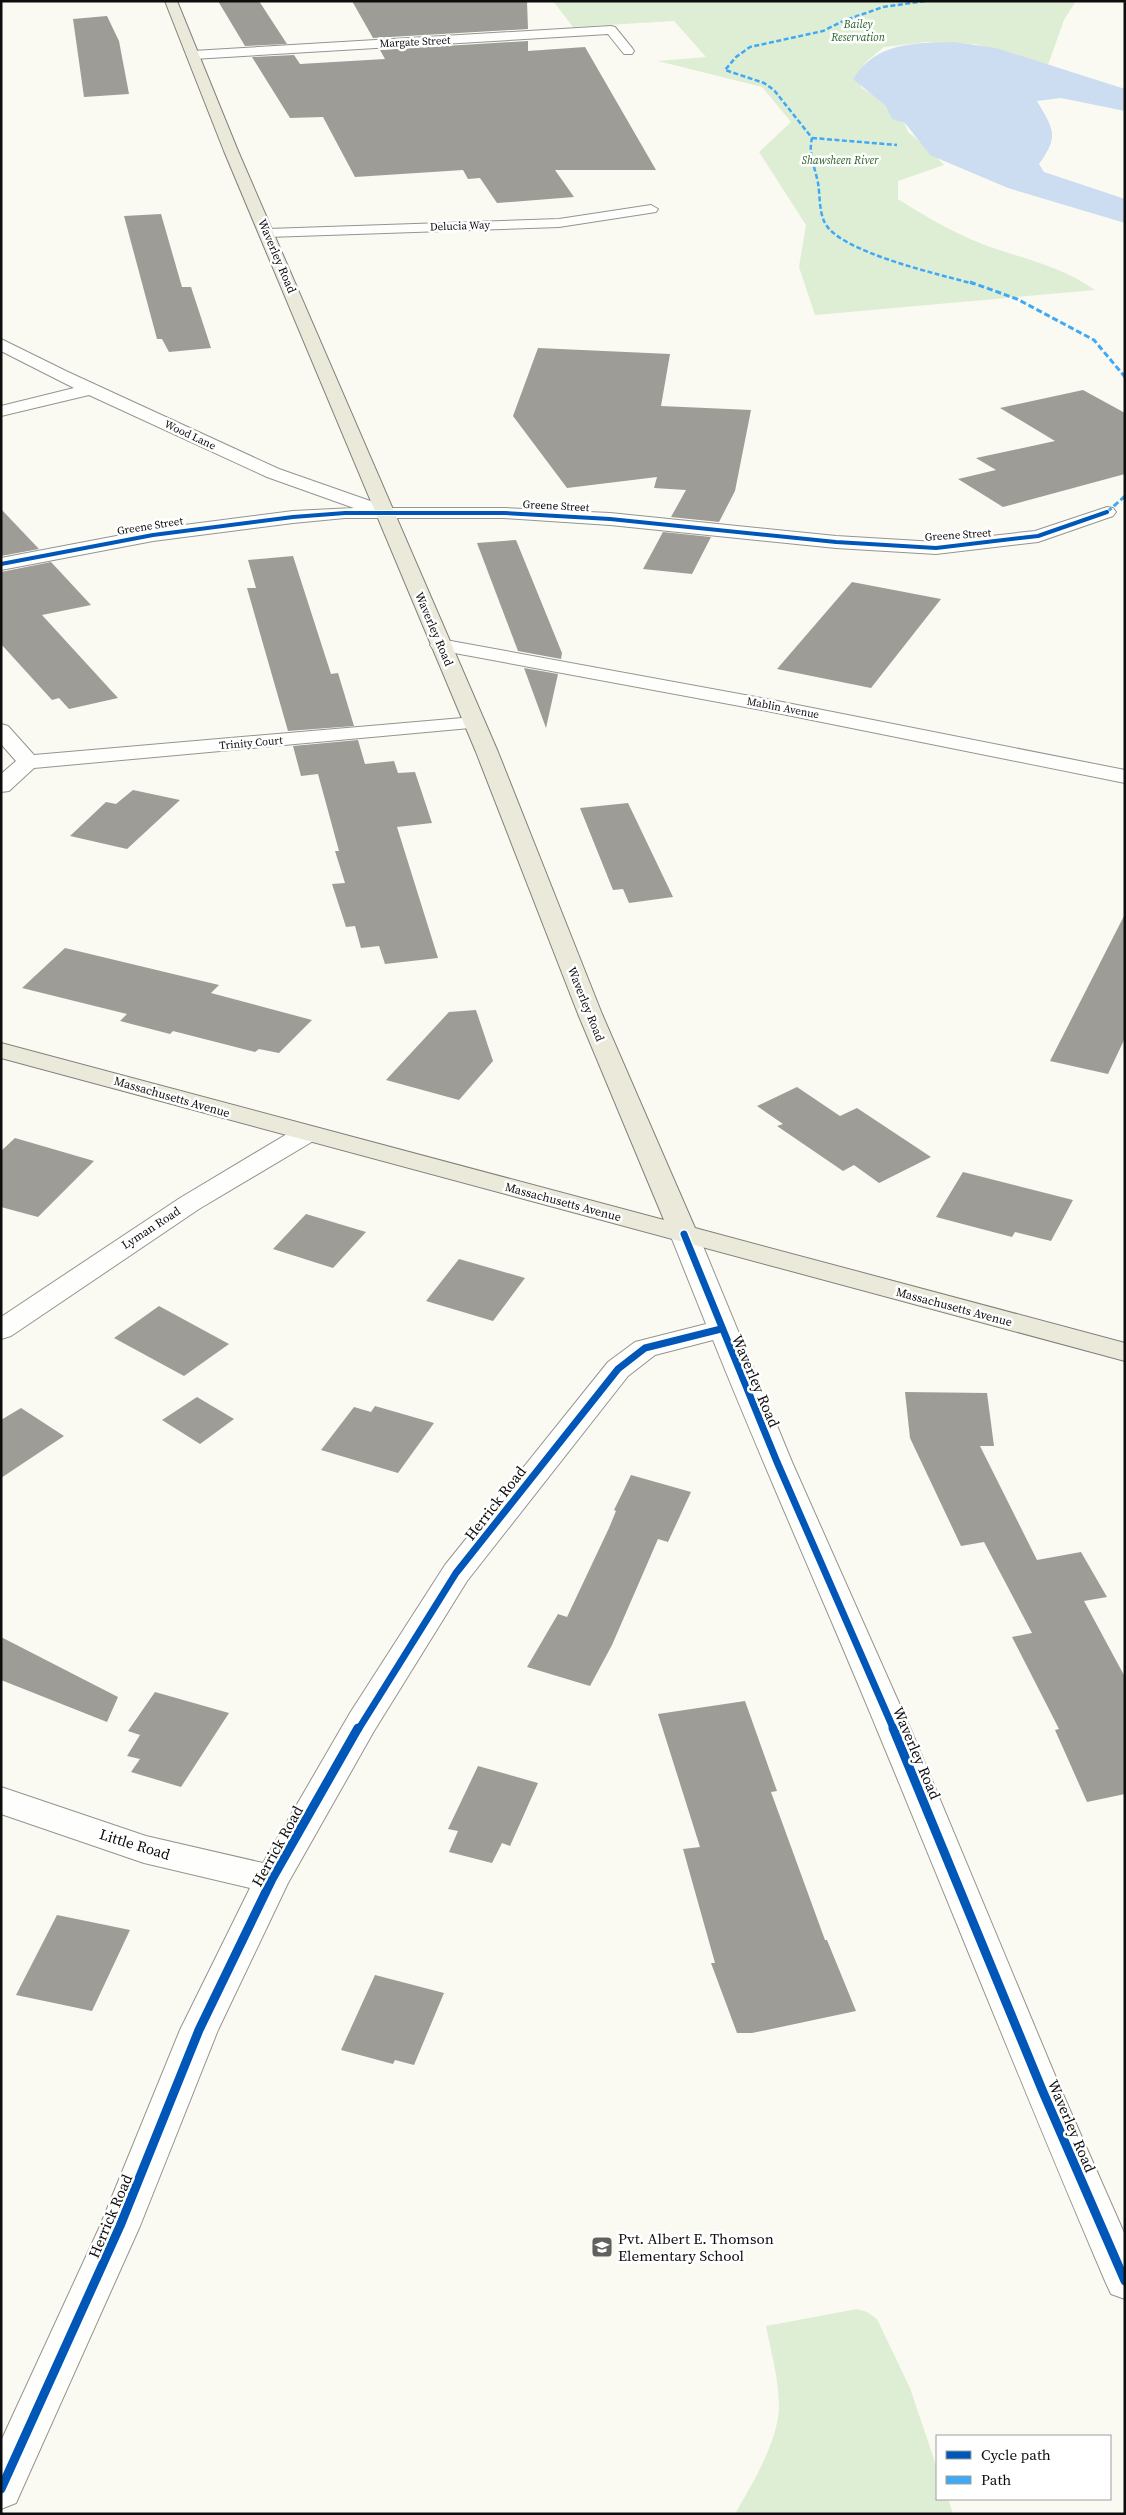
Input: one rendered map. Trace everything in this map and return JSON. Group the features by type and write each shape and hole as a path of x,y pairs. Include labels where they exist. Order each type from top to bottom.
{"main road":[{"name":"Waverley Road","path":"171,1 474,723 590,1014 684,1234"},
{"name":"Massachusetts Avenue","path":"1,1050 306,1134 1125,1352"}],"street":[{"name":"Margate Street","path":"193,56 611,30 628,51"},
{"name":"Delucia Way","path":"268,233 559,223 651,209"},
{"name":"Wood Lane","path":"1,344 90,389 273,473 385,512"},
{"path":"1,411 90,389"},
{"name":"Greene Street","path":"1,564 163,533 293,517 385,512 504,513 610,518 836,542 936,548 1038,536 1107,512"},
{"name":"Mablin Avenue","path":"440,645 785,708 1125,777"},
{"name":"Trinity Court","path":"28,762 474,723"},
{"path":"1,730 28,762 1,786"},
{"name":"Lyman Road","path":"1,1330 143,1233 259,1158 306,1134"},
{"name":"Waverley Road","path":"684,1234 776,1462 898,1739 1043,2092 1125,2281"},
{"name":"Herrick Road","path":"1,2489 120,2226 199,2030 272,1879 362,1722 456,1573 618,1369 645,1348 721,1329"},
{"name":"Little Road","path":"1,1800 144,1849 272,1879"}],"green space":[{"name":"Shawsheen River","path":"553,1 1076,1 1064,20 1048,65 975,44 927,42 884,47 867,61 855,76 862,88 881,100 889,108 891,115 905,124 908,132 927,147 944,165 898,181 898,199 958,233 996,249 1072,276 1095,290 815,315 799,267 806,225 759,152 791,122 762,87 658,61 706,57 674,21 573,27"},
{"path":"857,2309 867,2312 877,2319 910,2388 936,2465 936,2500 948,2500 953,2514 735,2514 763,2462 778,2420 778,2387 766,2326"}],"water":[{"name":"Shawsheen River","path":"954,42 996,48 1125,89 1125,111 1061,98 1037,101 1052,132 1050,146 1039,164 1044,172 1125,199 1125,223 1008,188 930,155 905,123 892,119 886,106 853,79 862,67 885,51 911,44"}],"building":[{"path":"218,1 259,1 287,44 245,46"},
{"path":"352,1 527,1 528,29 373,38"},
{"path":"107,16 119,41 129,94 84,97 73,19"},
{"path":"528,41 528,51 585,47 656,170 555,170 574,197 497,203 480,178 468,179 463,170 355,177 323,117 290,118 252,57 294,55 300,64 385,59 380,50"},
{"path":"161,214 182,287 191,287 211,348 169,352 162,339 157,339 124,216"},
{"path":"538,348 670,354 661,406 751,410 735,491 719,522 671,517 686,490 654,488 657,477 567,488 513,416"},
{"path":"1083,390 1125,413 1125,474 1003,507 958,479 996,470 976,458 1055,441 1000,408"},
{"path":"1,509 39,549 1,556"},
{"path":"663,532 711,537 692,574 643,569"},
{"path":"516,540 562,653 561,659 518,651 477,543"},
{"path":"293,556 331,674 338,673 354,726 288,731 247,588 256,588 248,560"},
{"path":"51,562 91,605 42,615 118,698 69,709 59,698 52,700 1,644 1,572"},
{"path":"852,582 941,599 871,688 777,669"},
{"path":"524,668 558,674 546,728"},
{"path":"358,740 365,764 394,761 398,773 415,772 432,823 397,827 438,958 385,964 379,946 361,948 355,926 346,927 332,884 345,883 335,851 339,851 318,774 301,776 293,746"},
{"path":"133,790 180,800 127,849 70,836 106,802 116,804"},
{"path":"628,803 673,897 629,903 623,889 613,890 580,808"},
{"path":"1125,914 1125,1038 1108,1074 1050,1061"},
{"path":"65,948 219,985 211,993 312,1020 279,1053 259,1049 255,1052 173,1031 170,1034 120,1021 127,1014 22,988"},
{"path":"476,1010 493,1061 459,1100 386,1080 449,1012"},
{"path":"797,1087 840,1116 857,1108 931,1157 879,1183 854,1165 843,1171 777,1126 783,1124 757,1106"},
{"path":"15,1138 94,1161 38,1217 1,1207 1,1151"},
{"path":"963,1172 1073,1200 1051,1241 1015,1232 1012,1237 936,1217"},
{"path":"306,1214 366,1232 333,1268 273,1249"},
{"path":"459,1259 525,1278 493,1321 426,1301"},
{"path":"159,1306 229,1344 184,1376 114,1338"},
{"path":"905,1392 987,1393 994,1446 980,1446 1037,1560 1081,1552 1107,1597 1084,1601 1125,1677 1125,1794 1087,1802 1055,1730 1059,1729 1012,1637 1032,1633 984,1542 961,1546 910,1438"},
{"path":"197,1397 234,1419 200,1444 162,1420"},
{"path":"375,1406 434,1423 398,1473 321,1450 354,1407 371,1412"},
{"path":"21,1408 64,1436 1,1478 1,1420"},
{"path":"631,1475 691,1492 668,1542 658,1539 612,1645 590,1686 527,1667 558,1614 567,1617 609,1528 616,1511 614,1510"},
{"path":"1,1637 118,1697 107,1722 1,1680"},
{"path":"155,1692 229,1713 181,1787 131,1772 140,1759 127,1756 140,1735 128,1731"},
{"path":"745,1701 777,1791 771,1792 825,1940 827,1940 856,2011 752,2033 737,2033 711,1963 715,1963 683,1849 700,1847 658,1714"},
{"path":"478,1766 538,1783 510,1846 502,1843 492,1863 449,1852 458,1831 448,1829"},
{"path":"57,1915 130,1930 92,2011 16,1995"},
{"path":"375,1975 444,1993 414,2065 395,2060 393,2064 341,2050"}],"marked path":[{"path":"925,1 883,7 843,21 823,31 750,47 736,57 725,70 769,86 786,102 812,138 809,149 818,181 824,222 841,238 871,254 979,285 1017,299 1094,340 1125,377"},
{"path":"812,138 897,145"},
{"path":"1107,512 1125,496"}],"cycle path":[{"path":"1,564 153,535 293,517 345,513 504,513 610,519 836,542 936,548 1038,536 1107,512"},
{"path":"684,1234 777,1462 894,1730 1043,2092 1125,2281"},
{"path":"1,2489 120,2226 199,2030 272,1879 362,1722 456,1573 618,1369 645,1348 721,1329"}],"place":[{"name":"Pvt. Albert E. Thomson Elementary School","path":"602,2247"}],"park label":[{"name":"Bailey Reservation","path":"858,30"}]}
